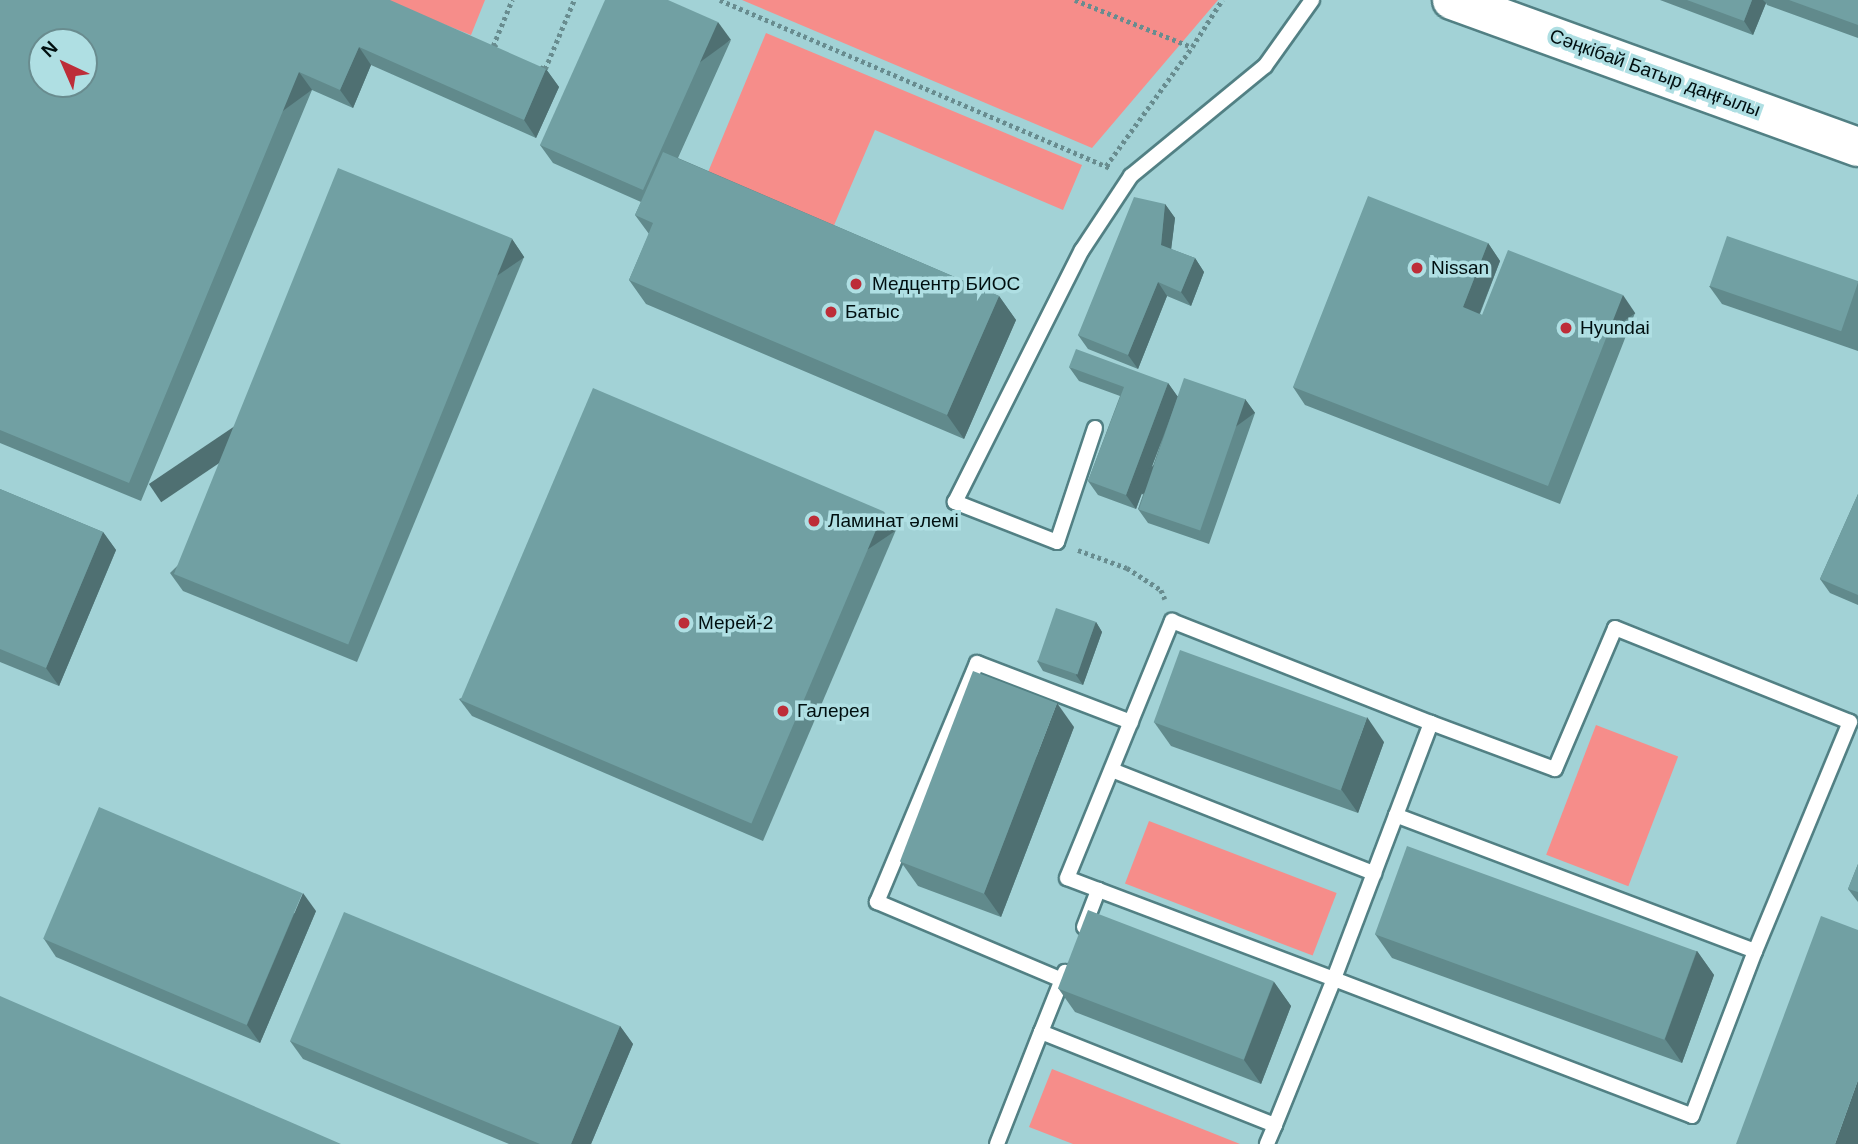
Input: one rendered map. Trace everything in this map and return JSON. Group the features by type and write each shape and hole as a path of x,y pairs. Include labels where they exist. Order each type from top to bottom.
{"main road":[{"name":"Сәңкібай Батыр даңғылы","path":"1452,0 1858,147"}],"lane":[{"path":"1095,428 1057,542 955,502 1082,250 1131,176 1265,66 1312,0"},
{"path":"1172,621 1555,769 1615,628 1854,724 1755,951 1692,1116 1067,878 1131,723 1172,621"},
{"path":"1062,980 877,902 977,663 1131,723"},
{"path":"1267,1144 1334,979 1431,723"},
{"path":"1112,770 1374,873"},
{"path":"1396,815 1755,951"},
{"path":"999,1143 1098,890"},
{"path":"1041,1032 1275,1125"}],"path":[{"path":"503,51 493,46 512,0"},
{"path":"535,64 545,69 574,0"},
{"path":"720,0 1131,176"},
{"path":"1075,0 1192,47"},
{"path":"1106,166 1192,47 1222,0"},
{"path":"1057,542 1127,568 1161,590 1172,621"}],"shaded area":[{"path":"383,0 485,0 471,35"},
{"path":"742,0 1218,0 1092,148"},
{"path":"766,33 1082,165 1063,210 875,130 832,230 706,177"},
{"path":"1596,725 1678,757 1628,886 1546,855"},
{"path":"1149,821 1337,893 1313,956 1125,884"},
{"path":"1052,1069 1240,1144 1073,1144 1029,1127"}],"building":[{"path":"0,0 390,0 546,69 524,120 359,47 340,90 299,72 129,483 0,430"},
{"path":"605,0 668,0 718,22 643,190 540,145"},
{"path":"1687,0 1752,0 1744,21"},
{"path":"1789,0 1858,0 1858,25"},
{"name":"Батыс","path":"663,152 999,296 947,415 629,280 653,223 635,215"},
{"path":"338,168 512,238 348,645 174,574"},
{"path":"1368,196 1488,243 1463,307 1482,315 1508,250 1623,295 1548,486 1293,387"},
{"path":"1134,197 1165,204 1161,245 1195,258 1181,292 1158,282 1128,355 1078,335"},
{"path":"1727,236 1858,281 1841,331 1710,286"},
{"path":"1076,349 1168,383 1126,495 1088,481 1124,387 1069,367"},
{"path":"1184,378 1245,399 1200,531 1139,509"},
{"name":"Мерей-2","path":"593,388 884,511 751,824 461,700"},
{"path":"0,489 103,532 46,668 0,649"},
{"path":"1858,494 1858,595 1820,579"},
{"path":"1056,608 1096,622 1077,675 1038,661"},
{"path":"1180,650 1367,718 1341,790 1154,722"},
{"path":"973,671 1057,703 984,894 900,861"},
{"path":"99,807 302,893 247,1025 43,939"},
{"path":"1407,846 1696,951 1664,1040 1375,934"},
{"path":"1858,864 1858,892 1848,889"},
{"path":"1088,910 1274,981 1244,1060 1058,988"},
{"path":"344,912 620,1026 571,1144 540,1144 290,1041"},
{"path":"1821,916 1858,930 1858,1080 1835,1144 1736,1144"},
{"path":"0,996 341,1144 0,1144"}],"place":[{"name":"Nissan","path":"1417,268"},
{"name":"Медцентр БИОС","path":"856,284"},
{"name":"Батыс","path":"831,312"},
{"name":"Hyundai","path":"1566,328"},
{"name":"Ламинат әлемі","path":"814,521"},
{"name":"Мерей-2","path":"684,623"},
{"name":"Галерея","path":"783,711"}]}
